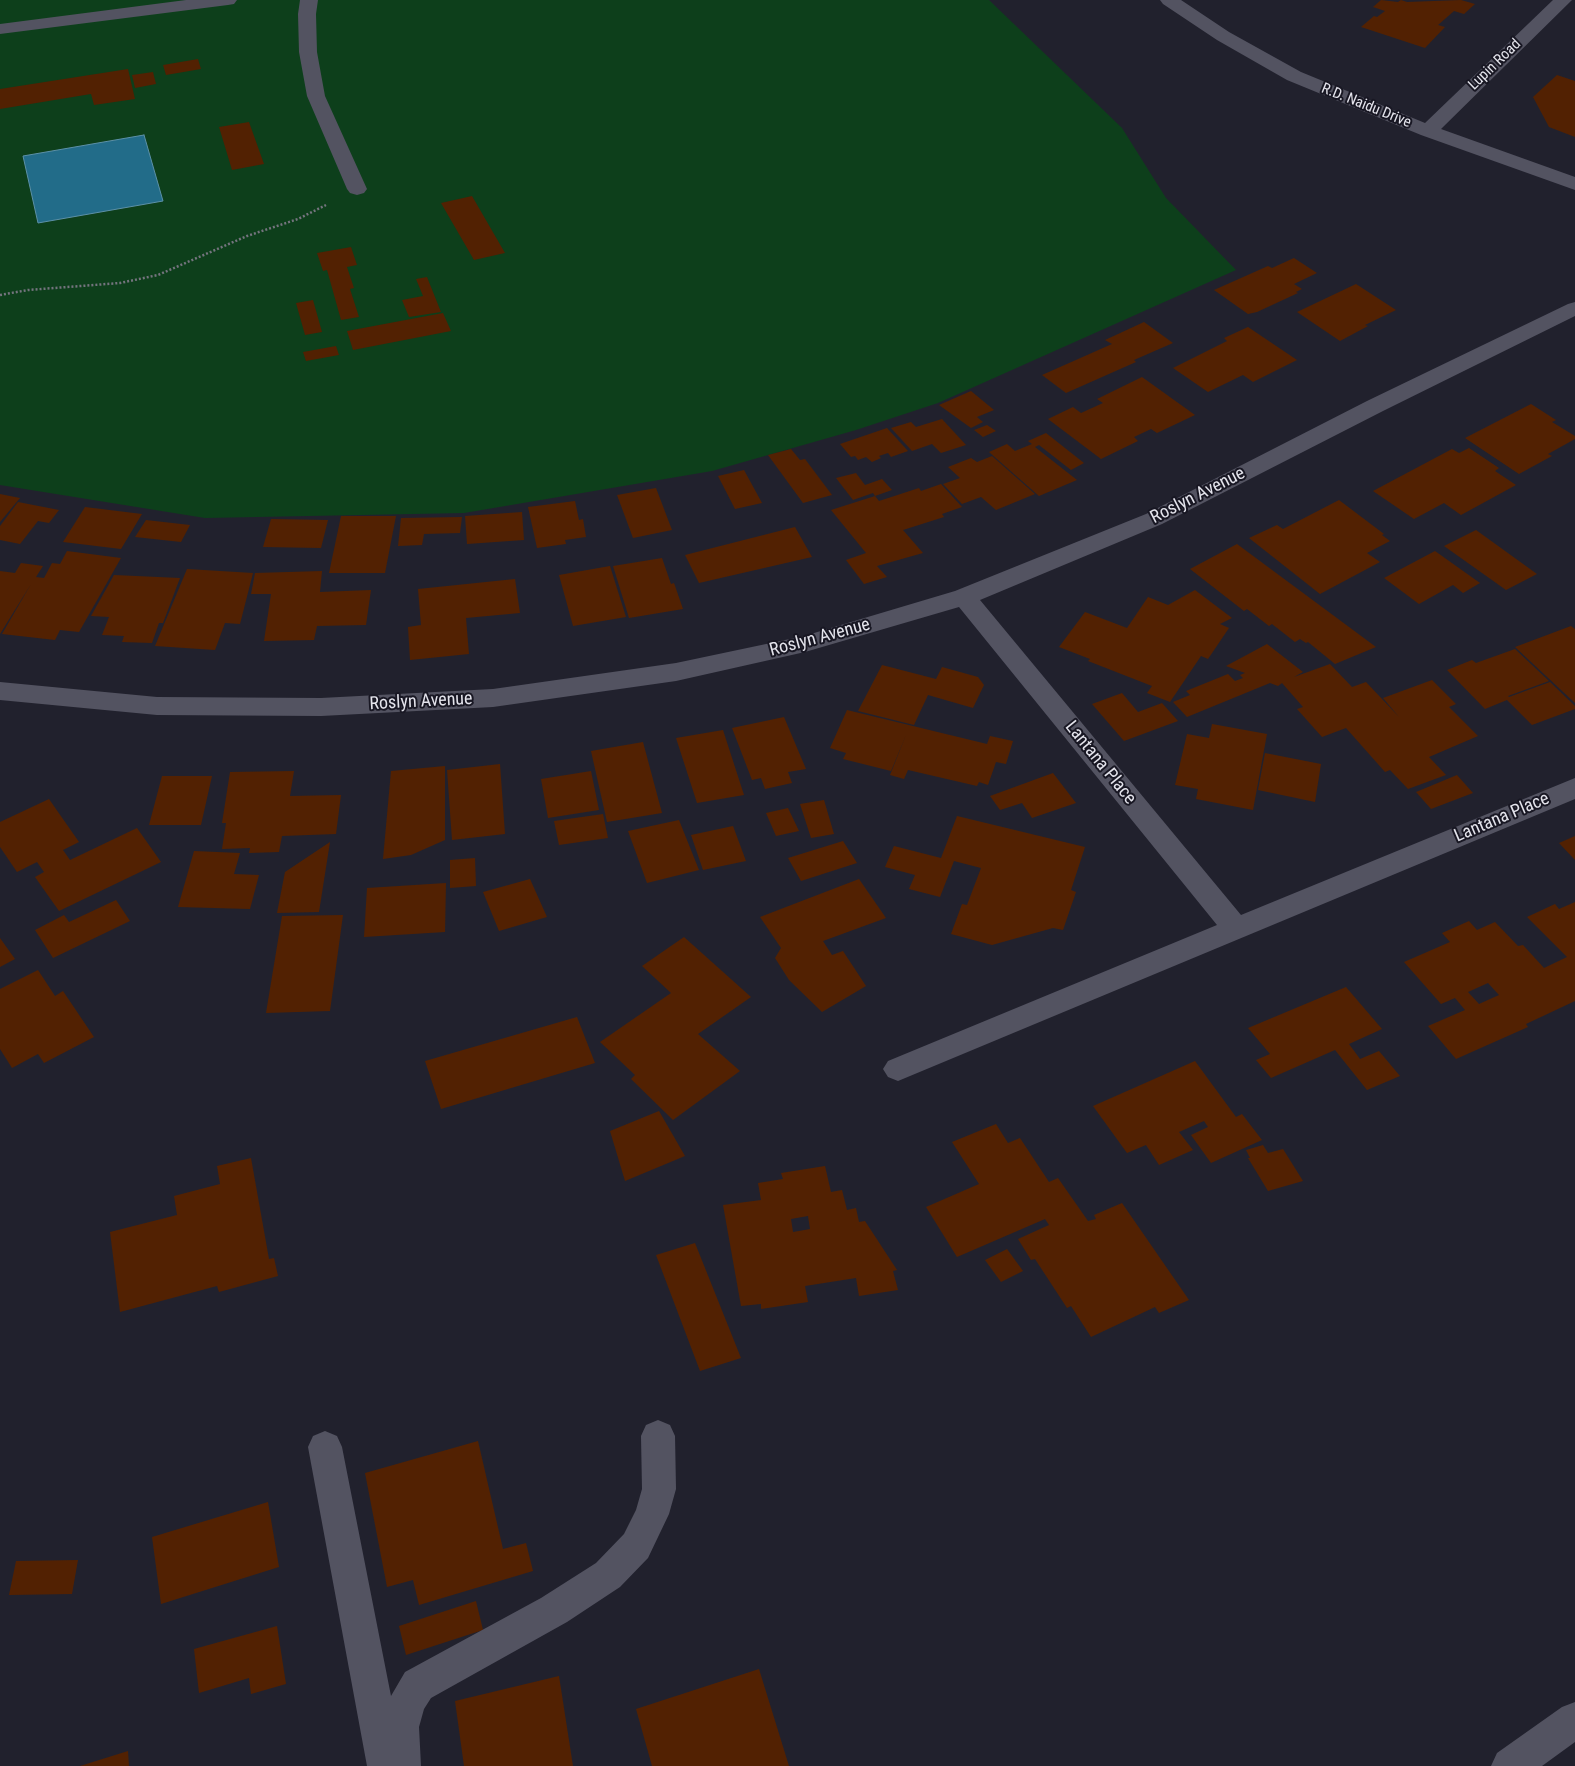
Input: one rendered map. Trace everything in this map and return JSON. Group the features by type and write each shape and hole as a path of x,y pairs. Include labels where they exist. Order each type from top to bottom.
{"street":[{"path":"0,29 228,0"},
{"path":"309,0 307,14 308,52 316,96 357,189"},
{"name":"R.D. Naidu Drive","path":"1170,0 1223,36 1294,76 1428,131 1575,184"},
{"name":"Lupin Road","path":"1428,131 1565,3"},
{"name":"Roslyn Avenue","path":"0,691 157,706 321,707 493,698 676,672 805,644 964,597 1154,519 1375,406 1575,308"},
{"name":"Lantana Place","path":"964,597 1235,928"},
{"name":"Lantana Place","path":"898,1069 1575,788"},
{"path":"402,1766 401,1727 407,1702 418,1685 554,1610 608,1575 636,1546 652,1514 659,1489 658,1436"},
{"path":"325,1447 386,1766"},
{"path":"1510,1766 1575,1720"}],"path":[{"path":"0,295 28,290 120,283 158,275 247,236 298,219 357,189"}],"green space":[{"path":"0,0 989,0 1122,128 1166,198 1236,270 938,403 856,430 712,471 464,513 205,518 0,485"}],"water":[{"path":"144,135 163,201 38,223 23,156"}],"building":[{"path":"1381,0 1398,2 1401,0 1407,2 1461,0 1475,4 1464,14 1454,11 1438,25 1445,27 1425,48 1361,27 1374,16 1377,17 1385,11 1373,7"},
{"path":"198,59 201,69 166,75 163,65"},
{"path":"128,69 135,99 94,105 91,94 0,109 0,89"},
{"path":"153,72 156,84 135,88 132,75"},
{"path":"1557,75 1575,81 1575,137 1549,127 1533,97"},
{"path":"249,122 264,164 232,170 219,127"},
{"path":"472,196 505,253 474,260 441,203"},
{"path":"351,247 357,265 347,267 354,288 350,289 359,317 341,320 327,270 323,271 317,253"},
{"path":"1294,258 1317,273 1294,284 1302,289 1296,292 1298,293 1257,312 1248,314 1214,290 1268,266 1272,268"},
{"path":"427,277 441,312 409,317 402,300 423,296 416,279"},
{"path":"1356,284 1396,310 1365,325 1368,326 1340,341 1297,312"},
{"path":"313,300 322,332 305,335 296,303"},
{"path":"443,313 451,331 353,350 347,331"},
{"path":"1144,322 1173,343 1134,360 1136,362 1066,393 1042,375 1112,344 1105,340"},
{"path":"1248,327 1297,360 1253,382 1243,375 1208,392 1173,368 1227,341 1224,338"},
{"path":"336,346 339,355 306,361 303,352"},
{"path":"1142,377 1195,415 1157,433 1151,429 1134,437 1138,441 1101,459 1048,419 1073,407 1081,413 1103,403 1097,399"},
{"path":"971,391 994,410 977,417 983,422 971,428 939,405"},
{"path":"1531,404 1556,420 1552,422 1575,436 1575,439 1548,454 1552,456 1519,474 1465,438"},
{"path":"942,419 966,445 941,453 932,444 912,451 891,428 911,422 916,427"},
{"path":"987,425 996,431 983,437 974,430"},
{"path":"887,428 908,451 891,457 888,453 879,456 881,458 872,462 866,457 858,460 855,456 851,457 840,444"},
{"path":"1046,433 1084,463 1071,470 1039,445 1035,447 1077,480 1039,496 989,452 1007,444 1015,451 1032,444 1028,441"},
{"path":"1469,448 1499,468 1495,471 1516,485 1461,515 1444,503 1414,519 1373,491 1452,449 1459,453"},
{"path":"791,449 800,460 805,459 832,495 803,503 768,455"},
{"path":"992,456 1035,494 996,510 981,497 962,504 943,484 960,478 948,467 971,458 977,462"},
{"path":"744,470 762,503 735,509 718,476"},
{"path":"856,473 865,485 882,479 892,490 875,496 873,493 853,500 836,478"},
{"path":"941,484 962,507 942,514 944,517 903,530 923,553 877,566 887,577 864,584 846,560 866,553 831,510 875,496 879,501 919,488 921,491"},
{"path":"656,488 672,530 633,538 617,495"},
{"path":"0,494 20,498 0,522"},
{"path":"1339,500 1384,534 1382,535 1390,541 1367,553 1380,562 1320,594 1249,538 1277,525 1283,529"},
{"path":"575,501 579,520 583,519 586,537 565,540 566,544 537,548 528,507"},
{"path":"18,502 59,510 49,523 38,521 20,544 0,540 0,526"},
{"path":"85,507 142,514 121,549 63,542"},
{"path":"522,512 524,540 467,544 465,516"},
{"path":"341,516 396,516 385,573 329,573"},
{"path":"462,517 460,533 424,534 422,545 398,546 401,518"},
{"path":"271,519 328,520 321,548 263,547"},
{"path":"146,520 190,525 181,542 135,537"},
{"path":"795,527 812,557 699,583 685,555"},
{"path":"1476,530 1537,574 1506,590 1444,546"},
{"path":"1237,544 1376,647 1335,664 1308,642 1306,643 1300,639 1295,642 1272,624 1269,626 1247,609 1244,611 1190,569"},
{"path":"67,551 121,558 79,632 60,630 55,640 2,634 31,584 0,634 0,571 15,573 21,563 43,566 36,577 44,578 52,563 60,564"},
{"path":"1435,551 1480,583 1463,593 1453,585 1419,604 1384,578"},
{"path":"662,558 671,584 674,583 683,609 629,618 613,566"},
{"path":"610,566 626,617 573,626 559,575"},
{"path":"187,569 253,573 240,624 225,623 215,650 155,646"},
{"path":"322,571 320,592 371,590 366,625 317,626 314,640 264,641 271,594 251,594 255,573"},
{"path":"114,575 180,578 163,623 159,623 152,643 122,642 124,636 102,635 109,617 91,616"},
{"path":"515,579 520,613 466,618 469,654 410,660 408,627 421,625 418,589"},
{"path":"1195,590 1232,618 1220,624 1229,628 1208,659 1201,656 1170,702 1147,693 1152,686 1088,661 1090,659 1059,647 1085,612 1127,628 1148,597 1168,605"},
{"path":"1571,626 1575,629 1575,703 1515,647"},
{"path":"1267,644 1303,672 1294,677 1330,664 1352,687 1366,682 1399,717 1383,698 1432,680 1456,704 1449,707 1478,736 1429,757 1446,775 1408,789 1390,770 1385,772 1346,728 1322,737 1297,709 1303,707 1282,683 1278,686 1270,683 1187,717 1173,702 1190,695 1186,691 1228,674 1235,681 1243,678 1240,675 1245,673 1226,666"},
{"path":"1515,649 1549,681 1509,697 1550,682 1575,706 1575,709 1532,725 1507,700 1485,709 1447,670 1472,660 1476,663"},
{"path":"882,665 936,679 942,667 978,677 984,685 973,708 928,695 914,725 858,711"},
{"path":"1122,693 1138,712 1162,703 1178,721 1124,741 1092,704"},
{"path":"847,710 987,744 990,736 1013,741 1006,764 996,762 988,785 979,782 977,786 908,770 904,779 890,775 906,735 891,771 843,759 846,753 830,748"},
{"path":"784,717 806,769 788,772 792,783 765,789 761,778 752,780 732,728"},
{"path":"1212,724 1267,734 1253,810 1196,799 1198,789 1175,785 1187,734 1209,738"},
{"path":"723,730 744,795 697,803 676,738"},
{"path":"643,742 662,813 607,822 591,751"},
{"path":"1265,753 1321,764 1315,802 1258,790"},
{"path":"500,764 505,834 452,840 447,770"},
{"path":"445,766 445,840 411,855 383,859 391,771"},
{"path":"294,771 290,796 341,795 336,834 282,836 279,852 249,853 250,848 222,849 226,823 222,823 230,772"},
{"path":"591,771 599,810 548,818 541,779"},
{"path":"1053,773 1076,803 1032,818 1022,803 1000,810 990,796"},
{"path":"1457,775 1473,793 1431,809 1416,792"},
{"path":"162,776 212,776 201,825 149,825"},
{"path":"49,799 79,842 63,850 70,860 137,828 161,862 59,911 35,877 44,872 37,862 17,872 0,847 0,822"},
{"path":"824,800 834,834 811,838 800,804"},
{"path":"788,808 799,831 776,836 766,813"},
{"path":"603,814 608,838 559,845 554,821"},
{"path":"957,816 1085,847 1071,890 1076,892 1063,930 1053,928 992,945 951,934 962,904 967,905 981,868 954,861 940,897 909,889 915,875 885,867 894,846 941,858"},
{"path":"679,820 699,870 647,883 628,831"},
{"path":"733,826 746,861 703,870 691,835"},
{"path":"1575,836 1575,860 1559,843"},
{"path":"843,841 857,863 801,881 788,858"},
{"path":"330,842 319,912 277,913 285,872"},
{"path":"194,851 240,853 234,874 259,875 250,909 178,907"},
{"path":"475,858 476,886 450,888 450,860"},
{"path":"530,879 547,917 499,931 483,892"},
{"path":"859,879 886,918 823,941 832,955 843,951 866,986 822,1012 789,980 775,958 781,948 760,917"},
{"path":"446,883 445,932 364,937 367,888"},
{"path":"116,900 130,921 53,958 35,930 64,915 69,922"},
{"path":"1575,902 1575,1001 1526,1024 1528,1027 1456,1059 1428,1026 1465,1010 1455,998 1441,1004 1404,962 1450,942 1442,933 1469,921 1477,930 1495,922 1518,946 1523,945 1544,968 1567,957 1527,917 1555,904 1559,909","holes":["1488,983 1499,995 1479,1004 1468,992"]},
{"path":"343,915 330,1011 266,1013 282,916"},
{"path":"684,937 751,997 698,1034 740,1071 673,1120 631,1079 635,1075 600,1042 671,993 642,966"},
{"path":"0,938 15,959 0,967"},
{"path":"38,970 55,996 63,991 94,1037 44,1063 38,1054 12,1068 0,1049 0,989"},
{"path":"1346,987 1382,1029 1349,1044 1360,1059 1379,1051 1400,1076 1367,1090 1335,1050 1271,1078 1256,1060 1270,1054 1248,1028"},
{"path":"577,1017 595,1063 441,1109 425,1061"},
{"path":"1195,1061 1236,1117 1242,1114 1262,1140 1211,1163 1191,1135 1208,1127 1204,1121 1179,1132 1193,1150 1159,1165 1146,1145 1127,1153 1093,1106"},
{"path":"659,1111 685,1156 625,1181 610,1131"},
{"path":"996,1124 1008,1143 1020,1138 1049,1182 1058,1178 1088,1221 1096,1219 1094,1215 1122,1203 1189,1300 1159,1313 1155,1307 1091,1337 1071,1306 1067,1308 1035,1259 1031,1260 1018,1239 1049,1225 1045,1219 957,1257 926,1207 979,1184 952,1142"},
{"path":"1263,1145 1268,1153 1283,1149 1303,1181 1268,1191 1248,1158 1250,1158 1246,1150"},
{"path":"251,1158 269,1259 274,1258 278,1276 219,1292 217,1286 120,1312 110,1232 177,1215 174,1196 220,1184 217,1166"},
{"path":"825,1166 831,1192 842,1190 847,1210 856,1208 859,1222 865,1221 897,1270 893,1271 898,1290 859,1296 856,1278 805,1286 808,1302 761,1309 761,1304 741,1306 723,1205 761,1200 758,1183 783,1179 781,1173","holes":["808,1216 810,1229 793,1232 791,1219"]},
{"path":"695,1243 741,1358 700,1371 656,1255"},
{"path":"1007,1249 1023,1271 1001,1282 985,1260"},
{"path":"478,1441 503,1549 526,1543 533,1571 419,1605 413,1580 387,1587 365,1473"},
{"path":"268,1502 279,1567 161,1604 152,1537"},
{"path":"78,1560 72,1594 9,1595 16,1561"},
{"path":"476,1601 483,1630 406,1655 399,1626"},
{"path":"277,1626 286,1684 251,1694 249,1678 199,1693 194,1649"},
{"path":"759,1669 789,1766 652,1766 636,1709"},
{"path":"559,1676 573,1766 464,1766 455,1701"},
{"path":"128,1751 129,1766 80,1766"}]}
